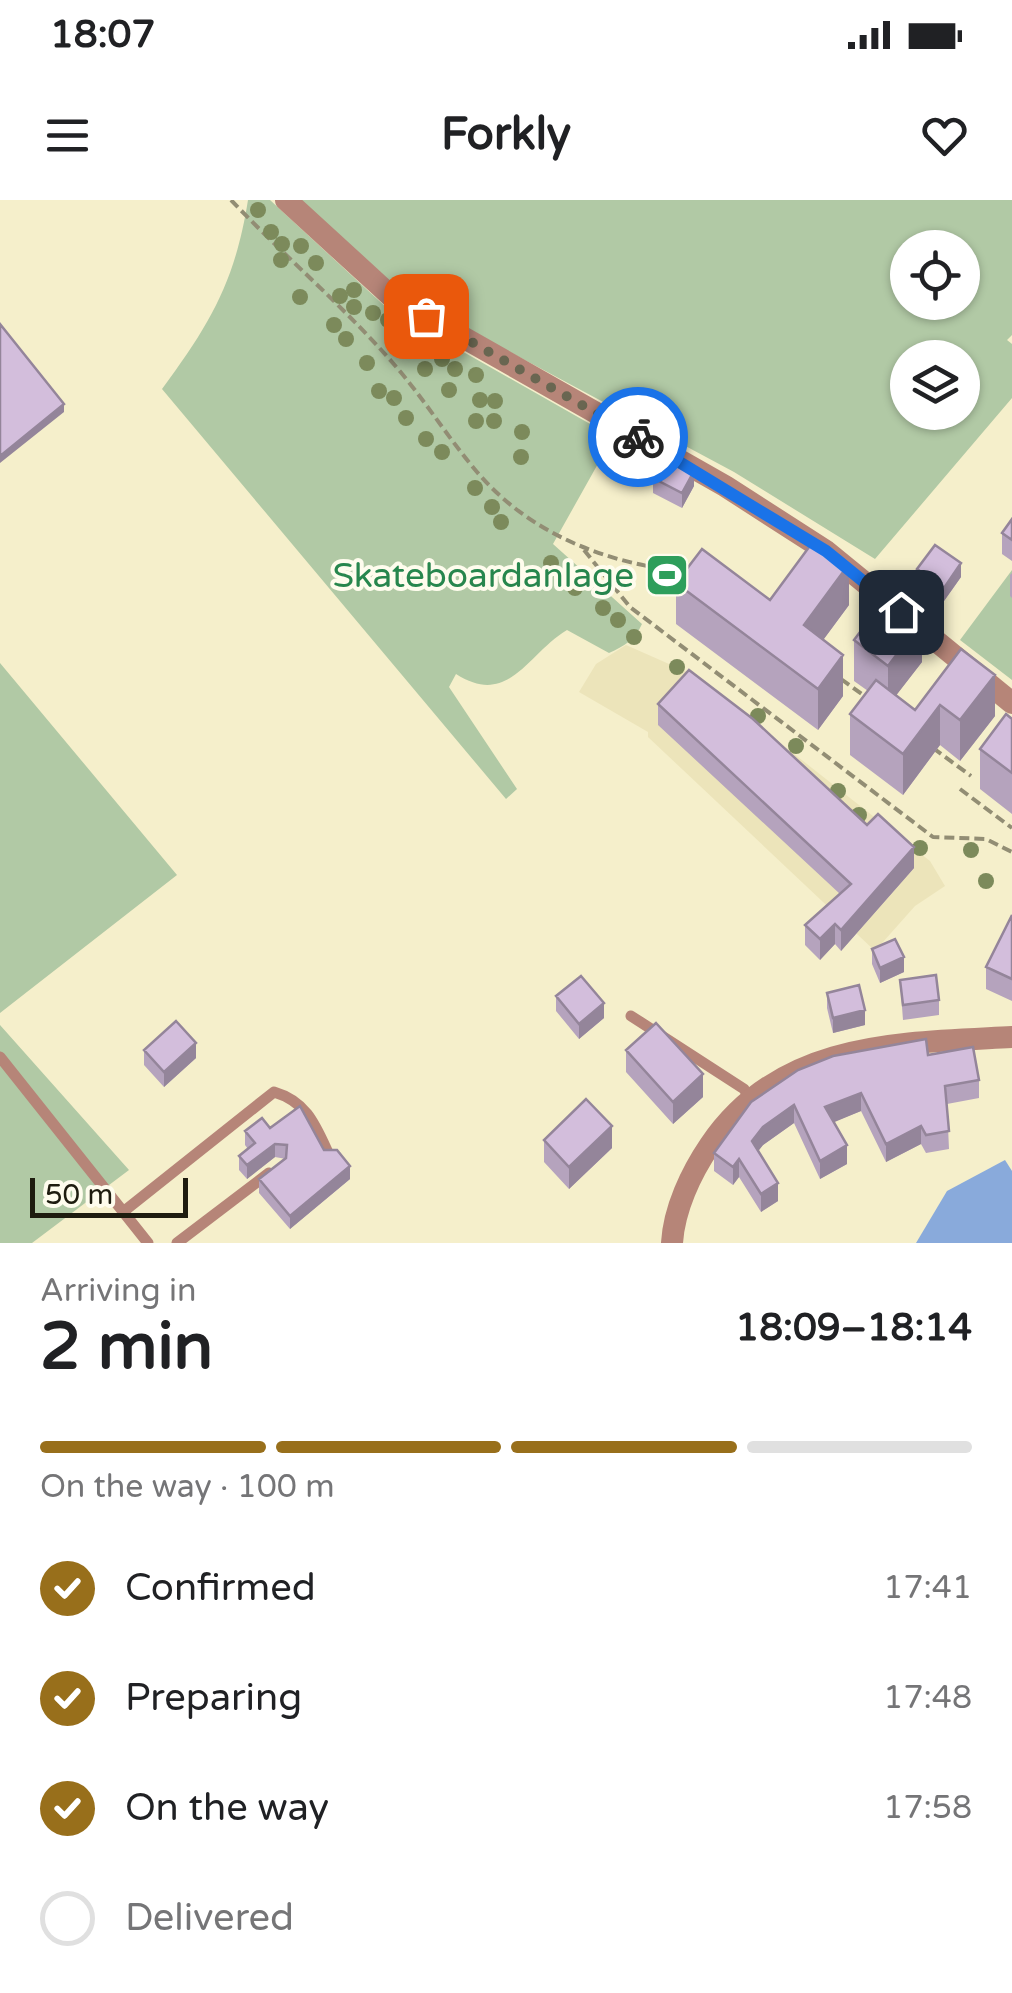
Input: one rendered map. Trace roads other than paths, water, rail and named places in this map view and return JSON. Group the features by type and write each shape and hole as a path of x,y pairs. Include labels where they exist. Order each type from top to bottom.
{"street":[{"path":"286,200 392,297 725,486 826,551 1012,704"},
{"path":"672,1243 673,1225 698,1163 734,1110 799,1067 886,1044 1012,1037"}],"lane":[{"path":"631,1016 744,1089 750,1099"},
{"path":"0,1057 148,1243"},
{"path":"123,1212 274,1092 292,1097 311,1115 330,1158"},
{"path":"177,1243 280,1165"}],"water":[{"path":"1005,1160 1012,1171 1012,1243 916,1243 947,1191"}],"place":[{"name":"Skateboardanlage","path":"667,575"}]}
